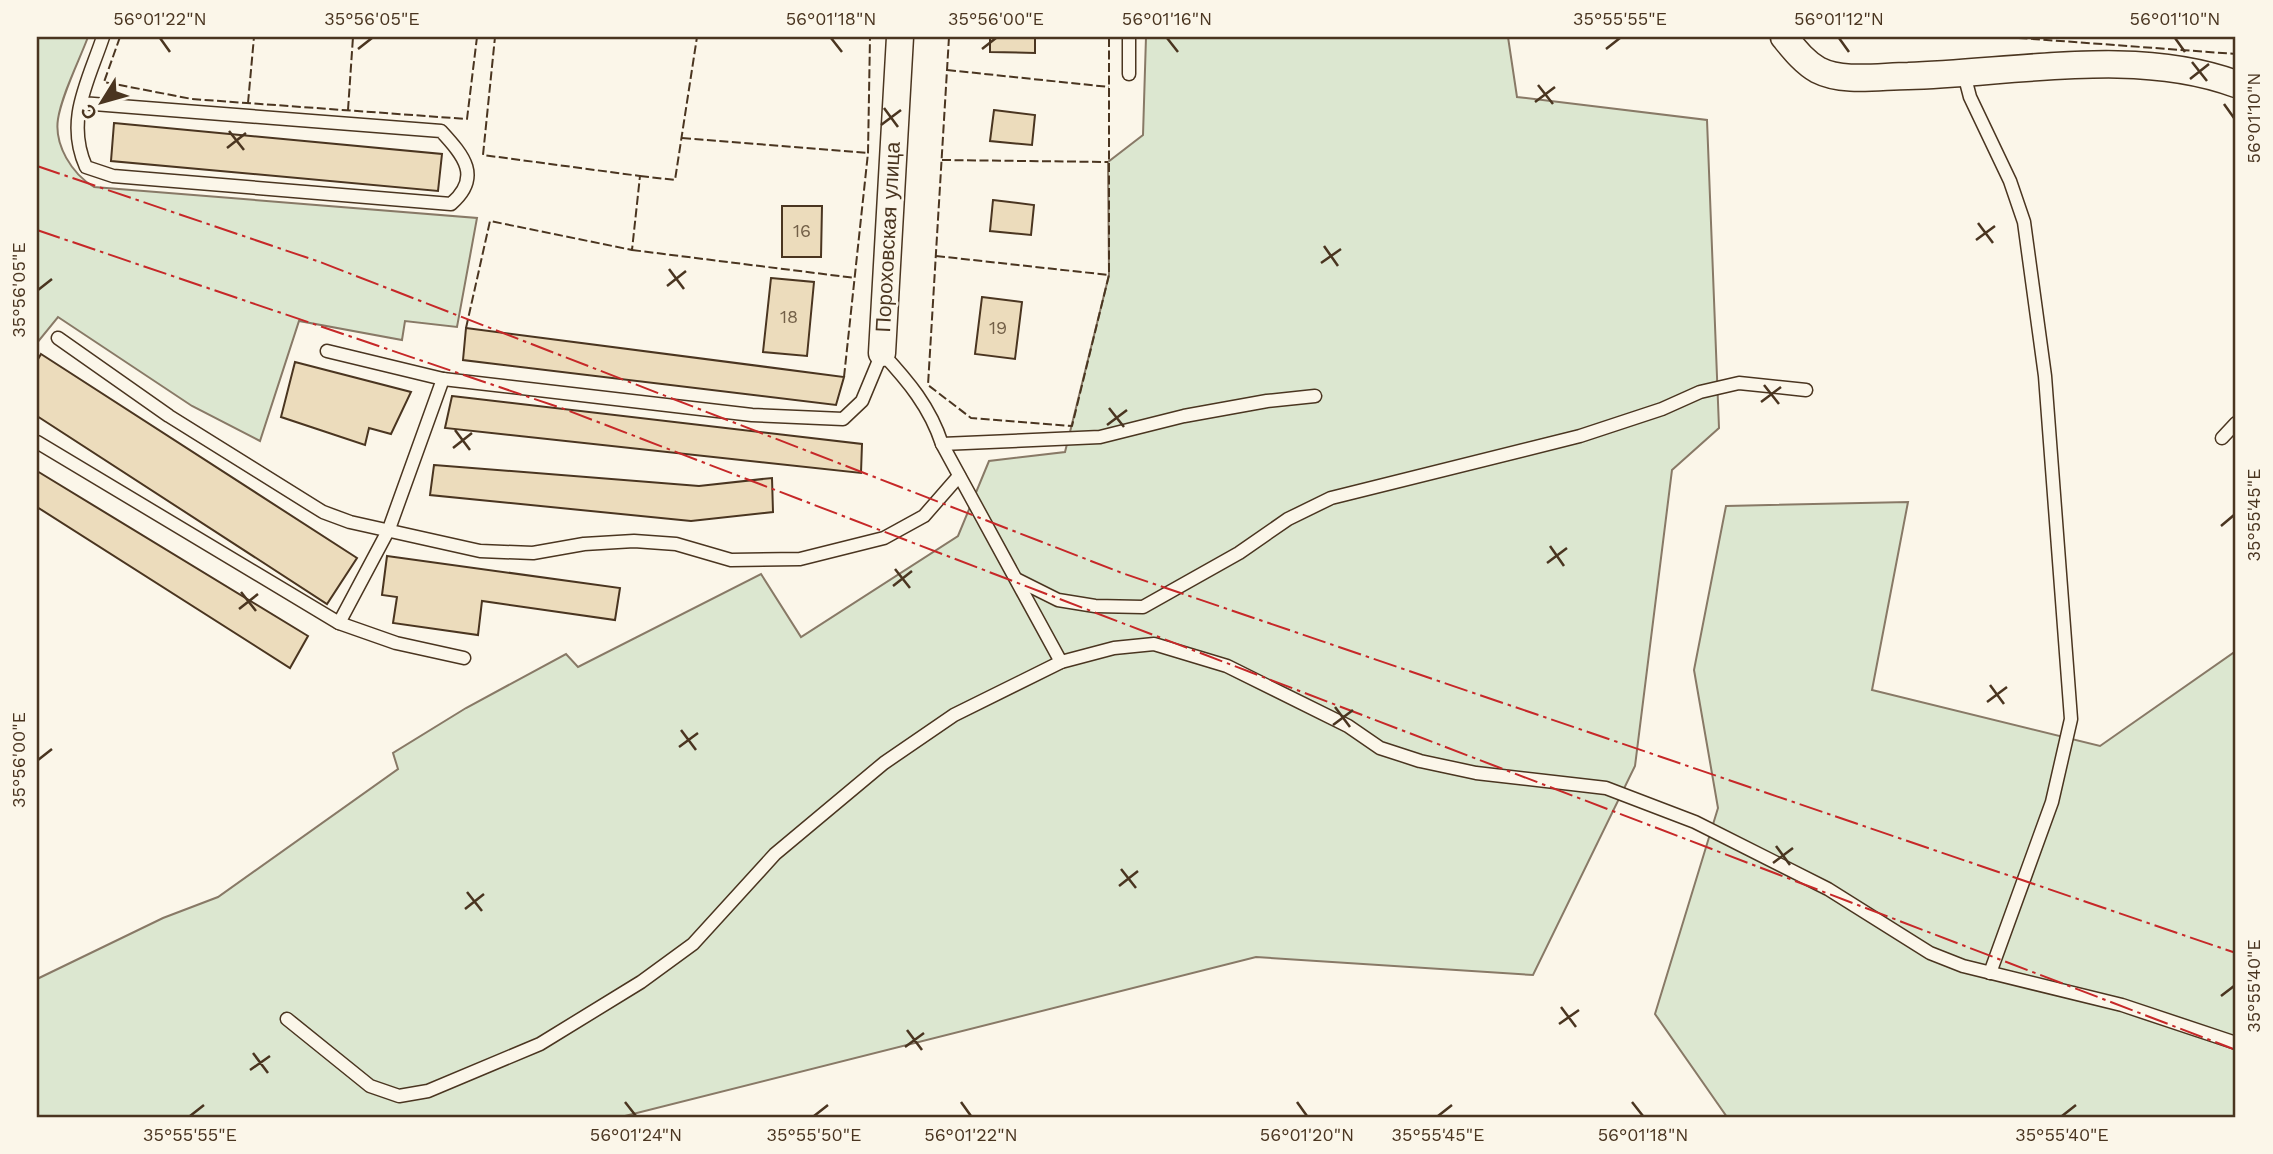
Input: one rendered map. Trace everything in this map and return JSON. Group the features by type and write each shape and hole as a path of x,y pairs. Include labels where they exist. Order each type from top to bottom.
{"street":[{"name":"Пороховская улица","path":"881,353 900,37"},
{"path":"1784,37 1798,55 1819,71 1850,77 1964,74 2101,64 2162,68 2236,83"}],"lane":[{"path":"81,103 441,131 462,154 468,178 465,191 451,204 113,176 86,167 80,153 75,123 81,103 103,37"},
{"path":"1129,37 1129,74"},
{"path":"1964,74 1979,120 2010,181 2024,222 2045,376 2071,719 2052,802 1990,973"},
{"path":"58,338 169,416 323,512 350,522 480,551 533,553 584,544 634,541 676,544 731,560 800,559 884,538 924,516 959,476"},
{"path":"327,351 443,379 752,415 843,419 862,401 881,353 905,377 933,416 942,444 1061,662"},
{"path":"339,623 389,529 443,379"},
{"path":"1018,580 1058,600 1095,606 1143,607 1239,553 1287,519 1331,498 1580,436 1662,409 1700,392 1739,383 1806,390"},
{"path":"942,444 1100,437 1184,416 1267,401 1315,396"},
{"path":"2222,439 2236,423"},
{"path":"37,442 339,623 396,643 464,658"},
{"path":"287,1019 370,1086 399,1096 428,1091 540,1044 641,982 692,944 775,854 884,764 954,715 1061,662 1114,648 1154,644 1227,666 1348,726 1380,748 1420,761 1476,773 1606,788 1695,822 1828,889 1930,953 1990,973 2122,1005 2236,1043"}],"green space":[{"path":"37,37 88,37 63,99 57,129 66,158 79,175 94,187 477,218 457,327 405,321 402,340 299,321 260,441 192,406 58,317 37,343"},
{"path":"1146,37 1508,37 1517,97 1707,120 1719,428 1672,470 1635,766 1533,975 1256,957 621,1117 37,1117 37,979 163,918 218,897 398,769 393,753 466,708 566,654 578,667 761,574 801,637 958,536 989,461 1065,452 1109,275 1108,162 1143,135"},
{"path":"1908,502 1872,690 2100,746 2236,651 2236,1117 1727,1117 1655,1014 1718,808 1694,670 1726,506"}],"building":[{"path":"990,37 1035,37 1035,53 990,52"},
{"path":"994,110 1035,115 1032,145 990,141"},
{"path":"114,123 442,154 438,191 111,161"},
{"path":"993,200 1034,205 1031,235 990,231"},
{"path":"782,206 822,206 821,257 782,257"},
{"path":"771,278 814,282 807,356 763,352"},
{"path":"982,297 1022,302 1015,359 975,354"},
{"path":"466,328 844,377 836,405 463,360"},
{"path":"41,354 357,558 327,604 37,416 37,361"},
{"path":"295,362 411,392 391,434 369,428 365,445 281,417"},
{"path":"452,396 862,444 861,473 445,428"},
{"path":"434,465 699,486 772,478 773,512 691,521 430,495"},
{"path":"37,471 308,636 290,668 37,507"},
{"path":"387,556 620,588 615,620 482,601 478,635 393,623 397,597 382,595"}],"fence":[{"path":"120,37 104,82 192,99 467,119 477,37"},
{"path":"248,103 254,37"},
{"path":"348,110 353,37"},
{"path":"466,328 490,221 632,250 640,176 483,155 495,37"},
{"path":"640,176 675,180 697,37"},
{"path":"844,377 868,153 870,37"},
{"path":"949,37 928,385 971,418 1072,426 1109,275 1109,37"},
{"path":"2006,37 2236,54"},
{"path":"947,70 1109,87"},
{"path":"682,138 868,153"},
{"path":"942,160 1108,162"},
{"path":"632,250 855,278"},
{"path":"936,256 1109,275"}],"power":[{"path":"37,166 320,262 1122,573 2236,953"},
{"path":"37,230 564,409 2236,1050"}]}
